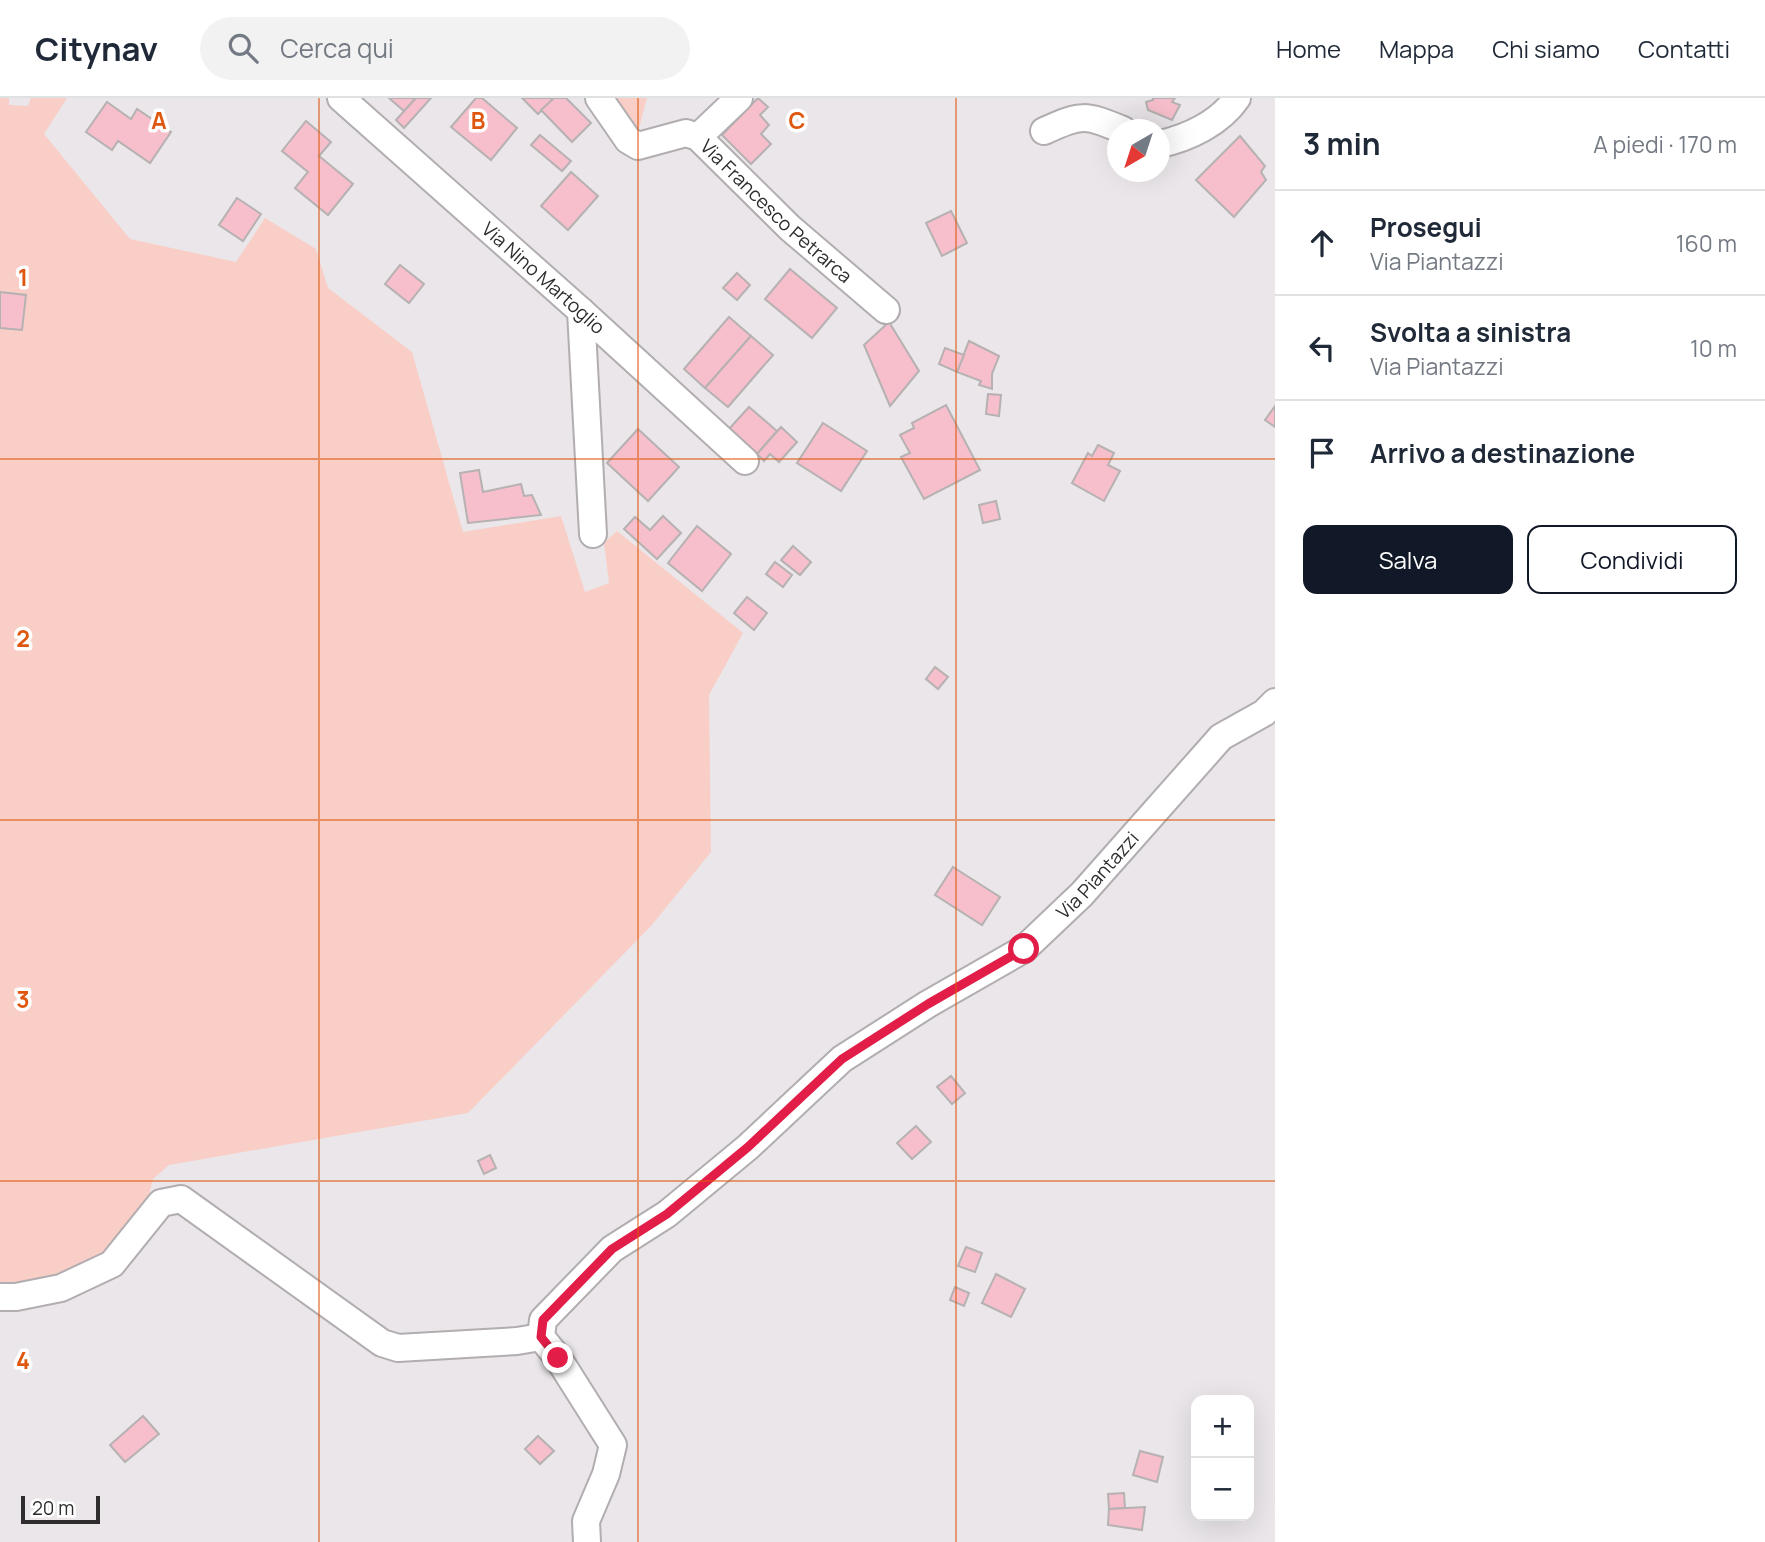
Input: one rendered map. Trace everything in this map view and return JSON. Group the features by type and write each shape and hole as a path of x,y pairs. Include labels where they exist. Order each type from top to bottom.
{"street":[{"name":"Via Nino Martoglio","path":"341,98 745,461"},
{"name":"Via Francesco Petrarca","path":"599,98 628,140 638,146 686,133 698,137 790,228 886,310"},
{"path":"698,137 739,98"},
{"path":"1170,140 1213,123 1230,109 1237,98"},
{"path":"1044,131 1074,118 1095,118 1107,123"},
{"path":"581,311 593,534"},
{"name":"Via Piantazzi","path":"541,1337 543,1320 612,1249 667,1214 708,1181 842,1059 928,1004 1024,949 1082,894 1221,737 1264,713 1275,702"},
{"path":"0,1297 16,1297 61,1288 112,1264 161,1203 181,1199 382,1343 398,1348 517,1341 541,1337 558,1358 612,1445 606,1474 586,1521 587,1542"}],"shaded area":[{"path":"0,98 9,98 9,105 28,106 31,98 67,98 44,134 130,239 236,262 265,218 316,249 328,288 412,352 463,532 561,516 585,592 609,583 604,543 617,531 743,633 709,695 711,852 651,926 468,1113 169,1165 153,1179 147,1203 110,1255 59,1280 19,1285 0,1284"},
{"path":"611,98 647,98 638,132"}],"building":[{"path":"389,98 416,98 404,111"},
{"path":"416,98 431,98 404,128 396,120"},
{"path":"476,98 482,98 517,128 491,160 451,127"},
{"path":"522,98 554,98 538,114"},
{"path":"554,98 566,98 591,123 572,142 541,110"},
{"path":"758,98 768,107 760,115 769,125 761,134 771,144 751,164 722,135"},
{"path":"1175,98 1172,102 1180,105 1172,120 1148,110 1146,102"},
{"path":"107,102 131,119 137,109 171,132 150,163 118,141 112,150 86,132"},
{"path":"306,121 331,142 319,156 353,184 328,215 295,188 308,172 282,151"},
{"path":"540,135 571,161 562,171 531,145"},
{"path":"1240,136 1265,166 1261,172 1266,180 1234,217 1196,180"},
{"path":"571,172 598,196 568,230 541,206"},
{"path":"237,198 261,214 243,241 219,225"},
{"path":"951,211 967,243 942,256 926,223"},
{"path":"400,265 424,284 409,303 385,284"},
{"path":"790,269 837,308 812,338 765,299"},
{"path":"737,273 750,285 737,300 723,288"},
{"path":"0,292 26,295 22,330 0,328"},
{"path":"729,317 751,336 705,388 684,369"},
{"path":"889,322 919,371 890,406 864,345"},
{"path":"751,336 773,355 728,407 705,388"},
{"path":"969,341 999,356 992,374 992,389 979,385 981,381 957,372"},
{"path":"945,348 964,355 957,372 939,364"},
{"path":"988,394 1001,395 999,416 986,414"},
{"path":"946,405 980,470 924,499 901,457 910,453 900,435 914,428 912,423"},
{"path":"1275,406 1275,427 1265,420"},
{"path":"749,407 777,431 757,454 729,429"},
{"path":"823,423 867,451 841,491 797,463"},
{"path":"781,427 797,442 779,462 770,454 764,461 757,454"},
{"path":"638,429 679,467 648,501 607,463"},
{"path":"1098,445 1114,453 1108,465 1120,471 1104,501 1072,483 1088,453 1092,456"},
{"path":"479,470 483,492 521,484 524,496 532,495 541,515 468,523 460,473"},
{"path":"996,501 1000,519 983,523 979,505"},
{"path":"663,516 681,533 657,559 624,529 635,517 650,530"},
{"path":"697,526 731,554 702,591 668,563"},
{"path":"793,546 811,562 800,575 781,560"},
{"path":"775,562 792,575 783,587 766,574"},
{"path":"747,597 767,613 754,630 734,613"},
{"path":"935,667 948,677 938,689 926,679"},
{"path":"953,867 1000,897 982,925 935,895"},
{"path":"951,1076 965,1093 952,1104 937,1087"},
{"path":"916,1126 931,1142 912,1159 897,1143"},
{"path":"490,1155 496,1168 484,1174 478,1161"},
{"path":"966,1247 982,1253 975,1272 958,1266"},
{"path":"996,1274 1025,1289 1011,1317 982,1303"},
{"path":"955,1287 969,1293 964,1306 950,1300"},
{"path":"143,1416 159,1434 125,1462 110,1445"},
{"path":"538,1436 554,1451 540,1464 525,1449"},
{"path":"1140,1451 1163,1457 1157,1482 1133,1475"},
{"path":"1124,1493 1125,1508 1109,1509 1108,1494"},
{"path":"1145,1507 1142,1530 1108,1525 1109,1509"}],"route":[{"path":"558,1358 541,1337 543,1320 612,1249 667,1214 748,1147 842,1059 928,1004 1024,949"}]}
